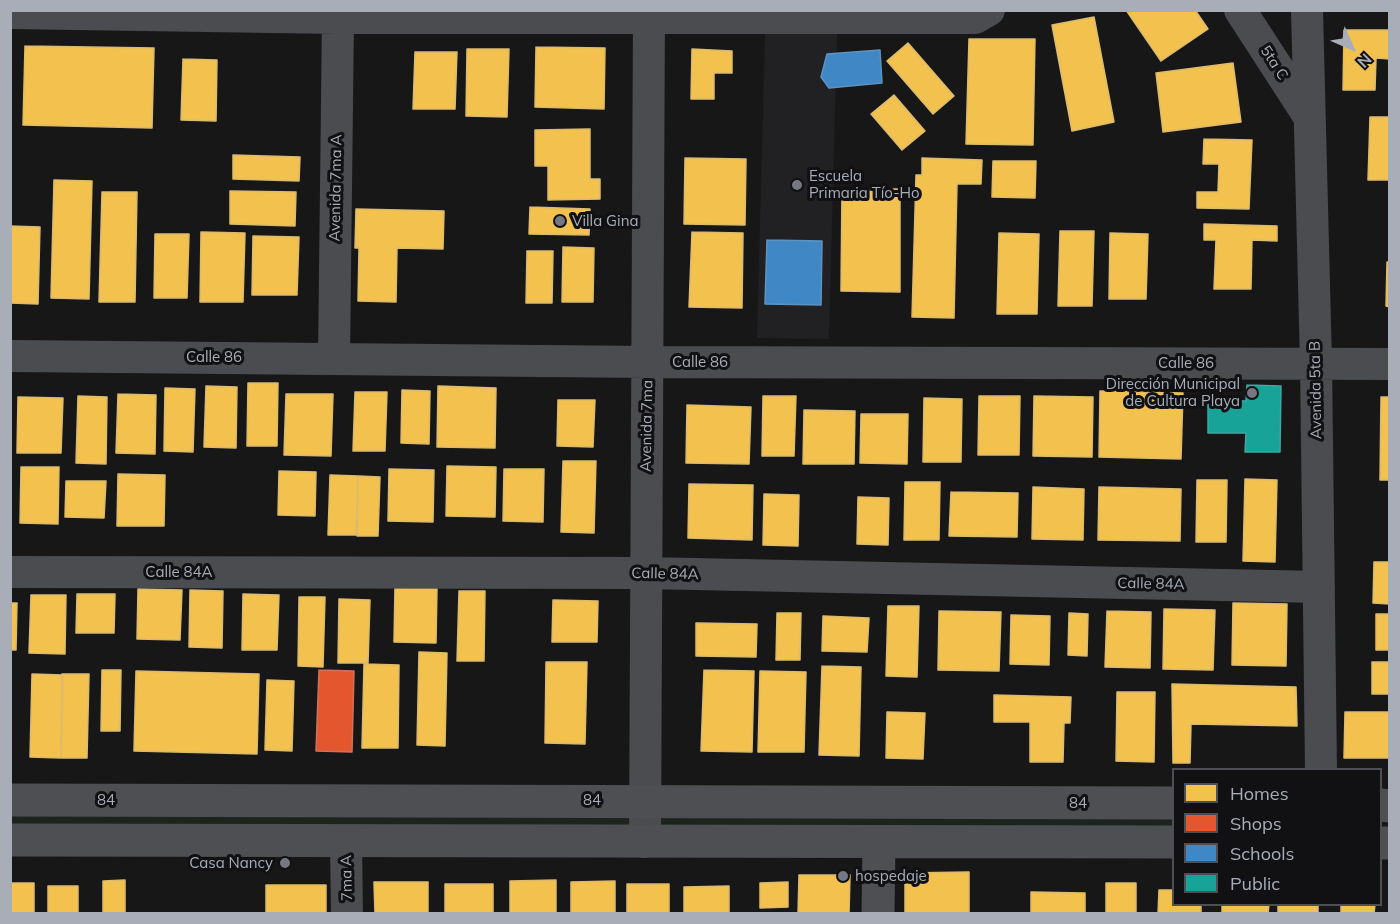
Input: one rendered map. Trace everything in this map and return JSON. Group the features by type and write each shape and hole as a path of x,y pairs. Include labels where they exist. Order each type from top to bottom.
{"main road":[{"name":"84","path":"10,800 644,800 1172,804"},
{"path":"10,840 1172,842"},
{"path":"878,914 879,843"}],"street":[{"path":"10,13 338,18 649,14 975,18 989,10"},
{"name":"5ta C","path":"1240,10 1308,116"},
{"name":"Avenida 5ta B","path":"1307,10 1316,363 1321,768"},
{"name":"Avenida 7ma","path":"645,842 649,14"},
{"name":"Avenida 7ma A","path":"334,357 338,18"},
{"name":"Calle 86","path":"10,356 334,357 648,362 1389,364"},
{"name":"Calle 84A","path":"10,572 646,573 1319,587"},
{"name":"7ma A","path":"346,842 347,914"}],"shaded area":[{"name":"Escuela Primaria Tío-Ho","path":"765,32 837,33 829,339 757,338"},
{"path":"656,813 1172,816 1172,826 657,827"},
{"path":"634,814 634,827 11,830 10,816"}],"building: Homes":[{"path":"1126,10 1195,10 1208,29 1161,61"},
{"path":"1094,17 1114,122 1072,131 1052,25"},
{"path":"1344,30 1390,30 1390,59 1376,58 1375,90 1343,90"},
{"path":"969,39 1035,39 1033,145 966,144"},
{"path":"908,43 954,96 933,114 887,61"},
{"path":"25,46 154,48 152,128 23,125"},
{"path":"536,47 605,48 604,109 535,107"},
{"path":"467,49 509,49 507,117 466,116"},
{"path":"692,49 732,51 732,73 714,73 714,99 691,99"},
{"path":"415,52 457,52 455,109 413,109"},
{"path":"183,59 217,60 216,121 181,120"},
{"path":"1233,63 1241,122 1163,132 1156,73"},
{"path":"894,95 925,131 902,150 871,114"},
{"path":"1370,117 1390,117 1390,180 1368,180"},
{"path":"590,129 590,179 600,179 600,199 548,200 548,166 535,166 535,130"},
{"path":"1204,139 1252,140 1249,209 1197,208 1197,192 1218,192 1219,164 1203,164"},
{"path":"233,155 300,157 299,181 233,179"},
{"path":"685,158 746,159 745,225 684,224"},
{"path":"922,158 982,160 981,184 957,184 954,318 912,317 916,175 922,175"},
{"path":"993,161 1036,161 1035,198 992,197"},
{"path":"54,180 92,181 89,299 51,298"},
{"path":"842,189 900,189 900,292 841,291"},
{"path":"230,191 296,192 295,226 230,224"},
{"path":"102,192 137,192 135,302 99,302"},
{"name":"Villa Gina","path":"530,207 590,209 589,235 529,234"},
{"path":"356,209 444,211 443,249 397,248 396,302 358,301 359,248 355,248"},
{"path":"1204,224 1277,226 1277,241 1252,240 1251,289 1214,289 1216,240 1204,240"},
{"path":"10,226 40,227 38,304 10,303"},
{"path":"1060,231 1094,231 1092,306 1058,306"},
{"path":"201,232 245,233 243,302 200,302"},
{"path":"692,232 743,233 742,308 689,307"},
{"path":"999,233 1039,234 1037,314 997,314"},
{"path":"1110,233 1148,234 1146,299 1109,299"},
{"path":"155,234 189,234 187,298 154,298"},
{"path":"253,236 299,237 297,295 252,295"},
{"path":"563,247 594,248 593,302 562,302"},
{"path":"527,251 553,251 552,303 526,303"},
{"path":"1387,262 1390,262 1390,307 1386,306"},
{"path":"248,383 278,383 277,446 247,446"},
{"path":"206,386 237,387 236,448 204,447"},
{"path":"438,386 496,388 495,448 437,447"},
{"path":"165,388 195,389 193,452 164,451"},
{"path":"402,390 430,391 429,444 401,443"},
{"path":"1100,391 1183,393 1181,459 1099,457"},
{"path":"355,392 387,392 385,451 353,451"},
{"path":"118,394 156,395 155,454 116,453"},
{"path":"286,394 333,394 331,456 284,455"},
{"path":"78,396 107,397 106,464 76,463"},
{"path":"763,396 796,396 794,456 762,456"},
{"path":"979,396 1020,396 1019,455 978,455"},
{"path":"1034,396 1093,397 1092,457 1033,456"},
{"path":"18,397 63,398 61,453 17,453"},
{"path":"1381,397 1390,397 1390,480 1380,480"},
{"path":"924,398 962,399 961,462 923,462"},
{"path":"558,400 595,400 593,447 557,446"},
{"path":"687,405 751,407 749,464 686,463"},
{"path":"804,410 855,411 854,464 803,464"},
{"path":"861,414 908,414 907,464 860,463"},
{"path":"563,461 596,461 594,533 561,532"},
{"path":"447,466 496,467 495,517 446,516"},
{"path":"21,467 59,467 58,524 20,523"},
{"path":"389,469 434,470 433,522 388,521"},
{"path":"504,469 544,469 543,522 503,521"},
{"path":"279,471 316,472 315,516 278,515"},
{"path":"118,474 165,475 164,526 117,526"},
{"path":"330,475 358,476 356,535 328,535"},
{"path":"358,476 380,477 378,536 357,536"},
{"path":"1245,479 1277,480 1275,562 1243,561"},
{"path":"1197,480 1227,480 1226,542 1196,542"},
{"path":"66,481 106,481 104,518 65,517"},
{"path":"905,482 940,482 939,540 904,540"},
{"path":"689,484 753,485 752,540 688,538"},
{"path":"1033,487 1084,489 1083,540 1032,539"},
{"path":"1099,487 1181,489 1180,541 1098,540"},
{"path":"951,492 1018,493 1017,537 949,536"},
{"path":"764,494 799,495 798,546 763,545"},
{"path":"858,497 889,498 888,545 857,544"},
{"path":"1374,562 1390,562 1390,604 1373,603"},
{"path":"395,587 437,588 436,643 394,642"},
{"path":"138,589 182,590 180,640 137,639"},
{"path":"190,590 223,591 222,648 189,647"},
{"path":"459,591 485,591 484,661 457,661"},
{"path":"77,594 115,594 114,633 76,633"},
{"path":"243,594 279,595 277,650 242,650"},
{"path":"31,595 66,595 65,654 29,653"},
{"path":"299,597 325,597 323,667 298,666"},
{"path":"339,599 370,600 368,663 338,663"},
{"path":"553,600 598,601 597,642 552,642"},
{"path":"10,603 17,603 16,650 10,650"},
{"path":"1233,603 1287,604 1286,666 1232,665"},
{"path":"888,606 919,606 917,677 886,676"},
{"path":"1164,609 1215,610 1213,670 1163,669"},
{"path":"939,611 1001,612 999,671 938,670"},
{"path":"1107,611 1151,612 1150,668 1105,667"},
{"path":"777,613 801,613 800,660 776,660"},
{"path":"1069,613 1088,614 1087,656 1068,655"},
{"path":"1376,614 1390,614 1390,650 1376,650"},
{"path":"1011,615 1050,616 1049,665 1010,664"},
{"path":"823,616 869,618 867,652 822,651"},
{"path":"696,623 757,624 756,657 696,656"},
{"path":"419,652 447,653 445,746 417,745"},
{"path":"546,662 587,662 585,744 545,743"},
{"path":"1372,662 1390,662 1390,694 1372,694"},
{"path":"364,664 399,665 398,748 362,748"},
{"path":"822,666 861,667 859,756 819,755"},
{"path":"102,670 121,670 120,731 101,731"},
{"path":"704,670 754,671 752,752 701,751"},
{"path":"136,671 259,674 257,754 134,751"},
{"path":"760,671 806,672 804,752 758,752"},
{"path":"32,674 63,675 61,758 30,757"},
{"path":"62,674 89,674 87,758 61,758"},
{"path":"267,680 294,681 292,751 265,750"},
{"path":"1172,684 1296,687 1297,726 1191,724 1190,763 1173,763"},
{"path":"1117,692 1155,692 1154,762 1116,761"},
{"path":"994,695 1071,697 1070,723 1064,723 1063,762 1030,762 1030,722 994,722"},
{"path":"887,712 925,713 923,759 886,758"},
{"path":"1345,712 1390,712 1390,758 1344,758"},
{"path":"969,872 969,914 905,914 905,873"},
{"path":"799,875 850,875 849,914 798,914"},
{"path":"125,880 125,914 103,914 103,881"},
{"path":"556,880 556,914 510,914 510,881"},
{"path":"615,881 615,914 571,914 571,882"},
{"path":"374,882 428,882 428,914 375,914"},
{"path":"788,882 788,907 760,908 760,883"},
{"path":"10,883 34,883 34,914 10,914"},
{"path":"1106,883 1136,883 1136,914 1106,914"},
{"path":"445,884 493,884 493,914 445,914"},
{"path":"627,884 669,884 669,914 627,914"},
{"path":"266,885 326,885 326,914 266,914"},
{"path":"48,886 78,886 78,914 48,914"},
{"path":"729,886 729,914 684,914 684,887"},
{"path":"1159,890 1172,890 1172,906 1201,906 1201,914 1158,914"},
{"path":"1031,892 1085,893 1085,914 1031,914"},
{"path":"1222,906 1269,906 1268,914 1222,914"},
{"path":"1278,906 1318,906 1318,914 1278,914"},
{"path":"1341,906 1375,906 1374,914 1341,914"}],"building: Shops":[{"path":"319,670 354,671 352,752 316,751"}],"building: Schools":[{"path":"880,50 882,83 829,88 821,77 827,54"},
{"path":"767,240 822,241 821,305 765,304"}],"building: Public":[{"path":"1247,385 1281,386 1280,452 1245,452 1246,433 1208,433 1208,400 1246,401"}],"place":[{"name":"Escuela Primaria Tío-Ho","path":"797,185"},
{"name":"Villa Gina","path":"560,221"},
{"name":"Dirección Municipal de Cultura Playa","path":"1252,393"},
{"name":"Casa Nancy","path":"285,863"},
{"name":"hospedaje","path":"843,876"}]}
